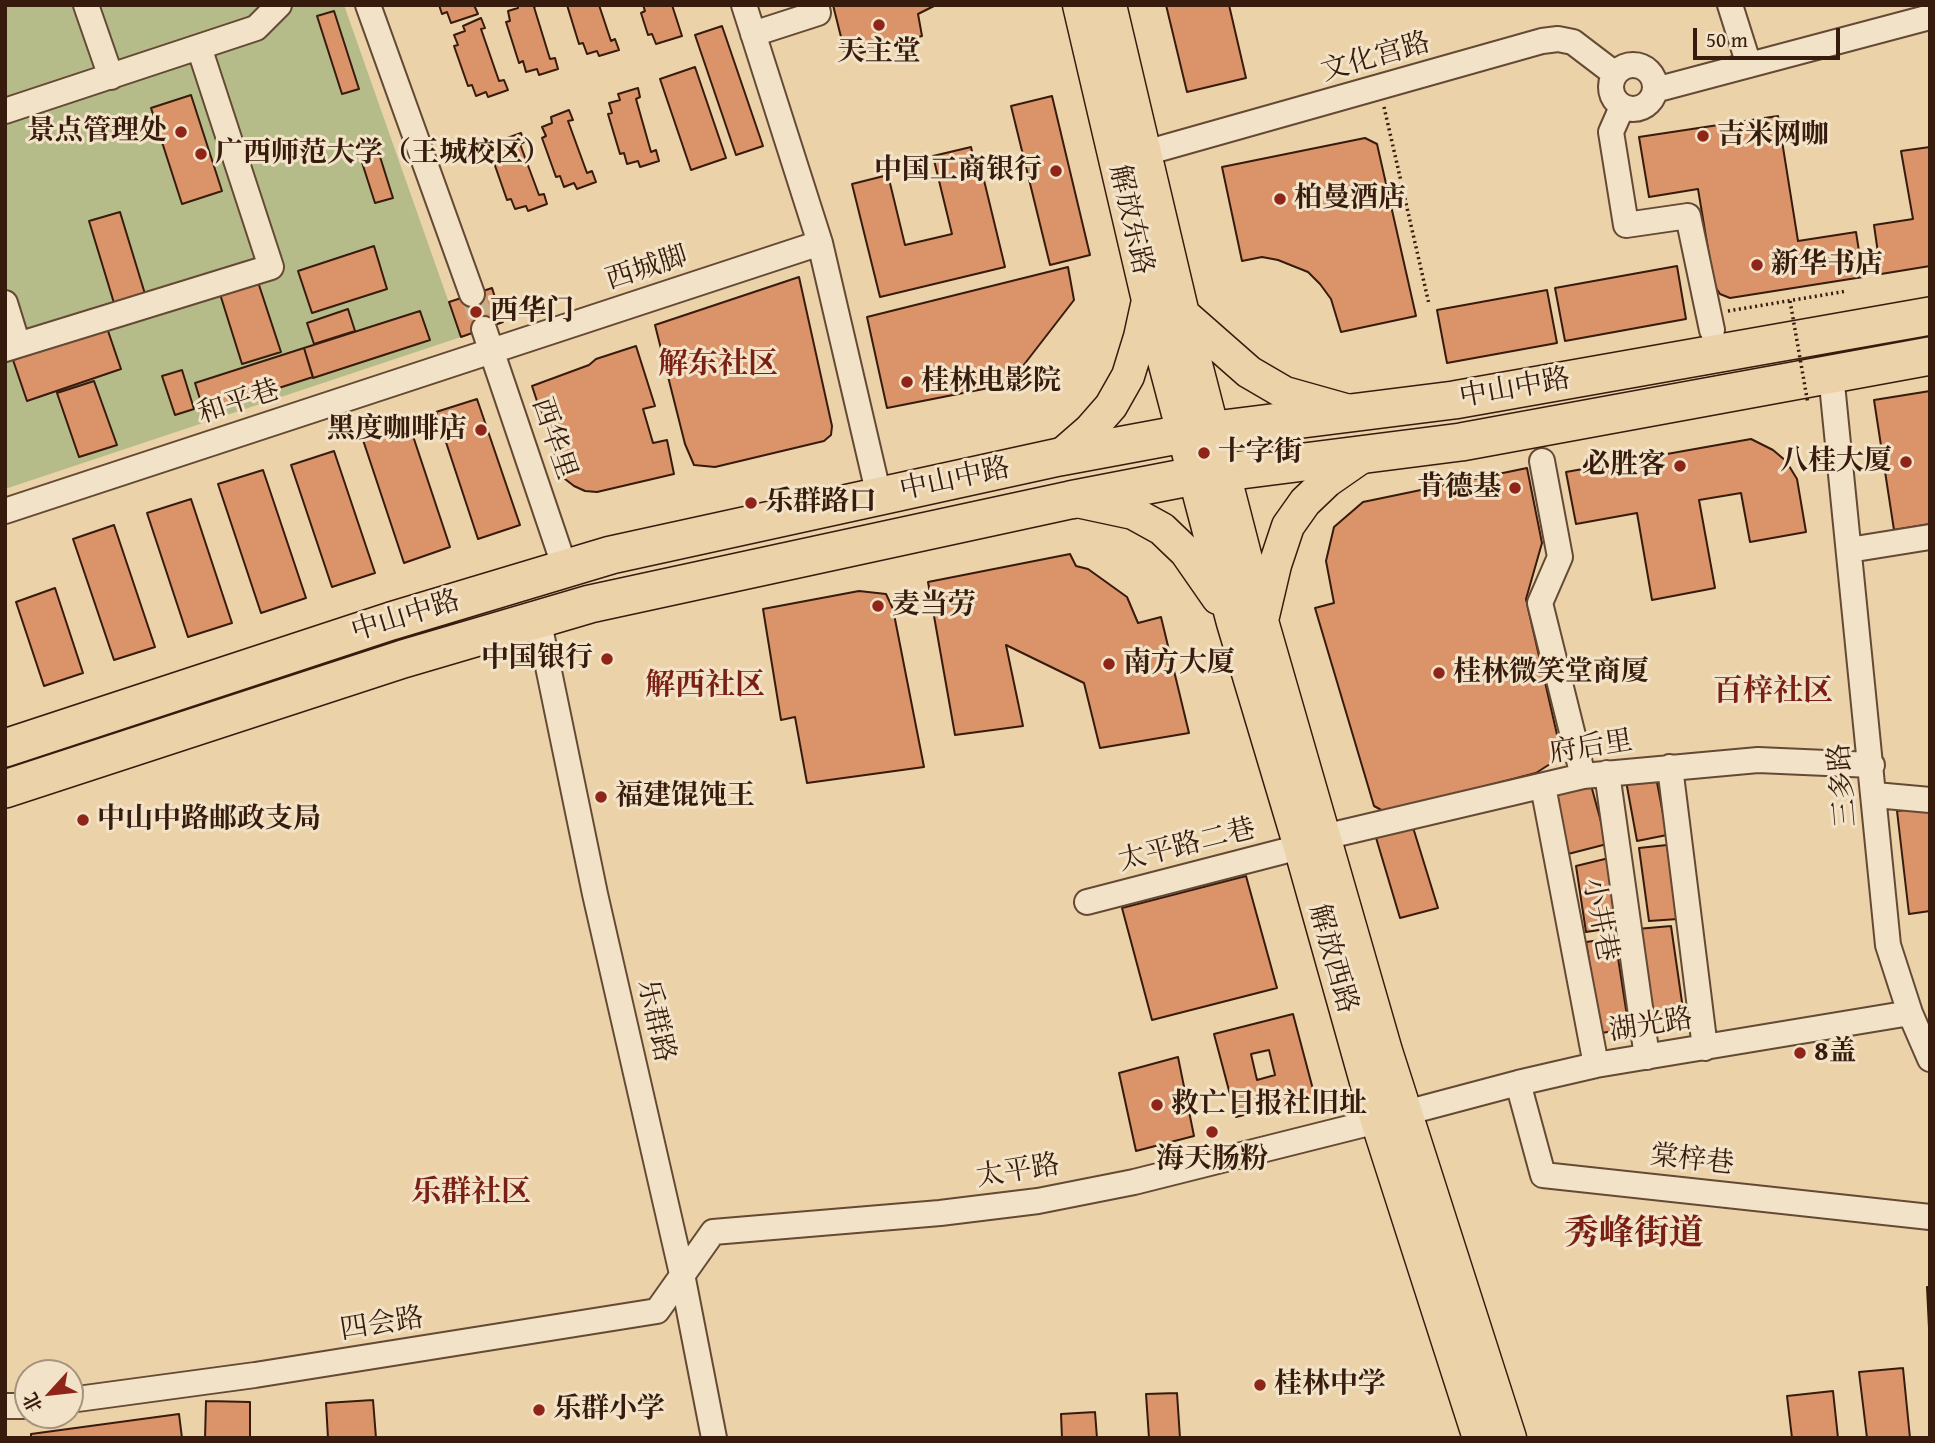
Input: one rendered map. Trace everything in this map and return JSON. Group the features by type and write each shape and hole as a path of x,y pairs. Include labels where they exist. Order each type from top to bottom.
{"highway":[{"name":"中山中路","path":"5,748 391,621 565,568 879,496 1059,457 1198,432 1454,400 1930,316"},
{"name":"中山中路","path":"5,789 358,673 590,604 1070,500 1209,475 1461,442 1930,356"}],"main road":[{"name":"解放东路","path":"1079,5 1148,300 1198,432"},
{"name":"解放东路","path":"1110,5 1183,314 1198,432"},
{"path":"1059,457 1090,430 1111,406 1128,376 1148,300"},
{"path":"1183,314 1249,372 1285,393 1357,414"},
{"name":"解放西路","path":"1198,432 1247,622 1391,1117 1479,1438"},
{"path":"1070,500 1133,513 1162,529 1186,552 1247,622 1275,565 1288,526 1312,495 1327,481 1363,456"},
{"name":"解放西路","path":"1391,1117 1510,1438"}],"street":[{"path":"86,5 111,77"},
{"path":"5,111 256,28 279,5"},
{"path":"368,5 472,294"},
{"path":"744,5 820,243 879,496"},
{"path":"753,34 818,13 816,5"},
{"path":"1730,5 1749,65"},
{"path":"1655,90 1930,17"},
{"name":"文化宫路","path":"1145,153 1542,41 1573,43 1615,74"},
{"path":"5,303 12,347 271,267 199,47"},
{"path":"1627,66 1642,67 1652,77 1655,90 1648,103 1636,109 1622,107 1612,95 1615,74 1627,66"},
{"path":"1622,107 1611,132 1626,225 1688,216 1720,321"},
{"name":"西城脚","path":"488,340 820,243"},
{"name":"和平巷","path":"5,511 488,340"},
{"name":"西华里","path":"488,340 565,568"},
{"name":"三多路","path":"1831,374 1888,945 1910,1013 1930,1059"},
{"path":"1542,461 1560,557 1540,603 1595,775 1647,1056"},
{"path":"1850,550 1930,537"},
{"name":"乐群路","path":"538,618 595,894 682,1274 714,1438"},
{"name":"府后里","path":"1312,842 1595,775 1758,760 1872,765"},
{"path":"1670,767 1705,1048"},
{"name":"小井巷","path":"1543,786 1596,1065"},
{"path":"1875,795 1930,800"},
{"name":"太平路二巷","path":"1087,902 1312,842"},
{"name":"湖光路","path":"1391,1117 1596,1065 1910,1013"},
{"name":"棠梓巷","path":"1518,1083 1542,1175 1930,1217"},
{"name":"太平路","path":"682,1274 713,1232 940,1213 1038,1201 1170,1173 1391,1117"},
{"name":"四会路","path":"84,1398 255,1375 657,1311 682,1274"}],"path":[{"path":"1380,88 1429,304"},
{"path":"1720,321 1847,291"},
{"path":"1790,301 1808,404"}],"green space":[{"name":"广西师范大学（王城校区）","path":"5,5 344,5 461,337 5,489"}],"building":[{"path":"439,5 474,5 478,14 451,23 447,12 442,14"},
{"path":"517,5 538,5 534,7 550,59 555,58 558,69 539,75 537,69 526,72 523,61 519,63 506,22 510,21 508,11 518,8"},
{"path":"567,5 599,5 611,41 615,39 619,50 599,56 597,51 587,54 583,43 579,44"},
{"path":"643,5 672,5 682,36 656,44 652,34 648,35 641,13 645,11"},
{"name":"天主堂","path":"833,5 936,5 918,14 922,36 846,57"},
{"path":"1166,5 1229,5 1246,78 1187,92"},
{"path":"334,11 359,89 342,94 317,16"},
{"path":"481,18 485,28 481,29 499,81 504,80 508,90 488,97 486,92 476,96 472,85 468,86 454,46 458,45 454,35 465,31 463,26"},
{"path":"722,26 763,146 736,155 695,35"},
{"path":"695,67 726,158 691,170 660,79"},
{"path":"638,88 640,97 636,99 651,152 656,150 659,161 640,167 638,161 627,164 624,153 620,154 608,114 612,113 609,103 620,100 618,94"},
{"name":"景点管理处","path":"191,95 222,191 182,204 151,108"},
{"path":"1052,96 1090,255 1050,265 1011,106"},
{"path":"569,110 573,120 568,121 587,173 592,171 596,182 577,189 574,183 564,187 560,176 556,177 542,138 546,136 542,127 552,123 551,117"},
{"path":"1778,116 1798,241 1856,232 1863,277 1730,298 1720,294 1714,285 1698,189 1649,197 1639,137"},
{"path":"521,133 524,142 520,144 539,195 544,194 547,204 528,211 526,206 515,209 511,199 507,200 493,160 497,159 494,149 504,145 502,140"},
{"path":"1365,138 1377,144 1416,316 1341,332 1331,299 1308,272 1278,260 1262,257 1242,261 1222,167"},
{"path":"376,144 393,198 375,203 358,150"},
{"path":"971,147 977,174 982,172 1005,267 880,297 852,184 888,175 905,245 952,234 933,156"},
{"path":"1930,147 1930,266 1881,274 1874,225 1913,219 1901,151"},
{"path":"120,212 145,294 114,303 89,221"},
{"path":"374,246 387,289 312,313 298,271"},
{"path":"1677,266 1686,319 1565,341 1555,288"},
{"path":"1068,267 1074,300 1009,384 887,408 867,317"},
{"path":"799,277 832,426 831,435 824,441 715,467 694,465 685,444 655,325"},
{"path":"258,282 281,352 242,364 220,294"},
{"name":"西华门","path":"492,288 503,322 461,337 449,302"},
{"path":"1547,290 1557,343 1447,363 1437,310"},
{"path":"348,309 355,331 314,344 307,323"},
{"path":"420,311 430,340 313,378 304,348"},
{"path":"107,328 121,369 27,401 13,360"},
{"path":"636,346 655,406 643,409 653,443 667,440 674,474 597,492 585,491 565,479 559,468 532,386 589,365 596,359"},
{"path":"304,348 313,377 204,412 195,383"},
{"path":"182,370 194,409 175,415 162,376"},
{"path":"94,381 117,445 79,457 57,393"},
{"name":"八桂大厦","path":"1930,391 1930,524 1894,530 1874,400"},
{"path":"477,399 520,525 478,539 436,412"},
{"path":"408,421 450,547 404,563 362,437"},
{"path":"1751,439 1773,450 1786,461 1797,479 1806,532 1750,542 1741,493 1699,500 1715,588 1652,600 1637,513 1576,524 1566,472"},
{"path":"334,451 375,573 332,587 291,465"},
{"name":"桂林微笑堂商厦","path":"1527,468 1542,543 1526,599 1561,752 1550,764 1536,773 1385,812 1374,806 1315,608 1334,603 1326,561 1334,527 1363,502"},
{"path":"263,470 306,598 261,613 218,484"},
{"path":"191,499 232,623 188,637 147,513"},
{"path":"114,525 155,647 114,660 73,539"},
{"name":"南方大厦","path":"1070,554 1076,566 1088,569 1127,597 1138,623 1161,617 1189,733 1100,748 1084,683 1006,645 1023,726 955,735 928,582"},
{"path":"55,588 83,673 44,686 16,602"},
{"path":"859,591 886,594 893,609 924,767 807,783 795,717 781,720 763,609"},
{"path":"1656,777 1667,835 1637,841 1626,781"},
{"path":"1591,785 1607,844 1568,854 1553,794"},
{"path":"1930,807 1930,911 1909,914 1897,811"},
{"path":"1411,821 1438,908 1400,918 1374,831"},
{"path":"1667,845 1678,919 1649,921 1639,848"},
{"path":"1609,858 1619,927 1586,932 1576,866"},
{"path":"1246,876 1277,988 1152,1020 1122,908"},
{"path":"1671,926 1684,1016 1652,1021 1637,929"},
{"path":"1615,938 1629,1029 1601,1033 1586,942"},
{"path":"1293,1014 1315,1097 1236,1117 1214,1034","holes":["1269,1050 1275,1075 1257,1080 1251,1054"]},
{"name":"救亡日报社旧址","path":"1178,1057 1194,1136 1136,1151 1119,1073"},
{"path":"1927,1287 1930,1287 1930,1348"},
{"path":"1903,1368 1910,1438 1867,1438 1859,1372"},
{"path":"1833,1391 1838,1438 1792,1438 1787,1396"},
{"path":"1177,1393 1180,1438 1149,1438 1146,1394"},
{"path":"373,1400 376,1438 328,1438 326,1403"},
{"path":"206,1401 250,1402 250,1438 205,1438"},
{"path":"1095,1412 1097,1438 1062,1438 1061,1414"},
{"path":"179,1414 182,1438 31,1438 31,1434 84,1429 84,1427"}],"tunnel":[{"path":"472,294 484,329"}],"place":[{"name":"天主堂","path":"879,25"},
{"name":"景点管理处","path":"181,132"},
{"name":"吉米网咖","path":"1703,136"},
{"name":"广西师范大学（王城校区）","path":"201,154"},
{"name":"中国工商银行","path":"1056,171"},
{"name":"柏曼酒店","path":"1280,199"},
{"name":"新华书店","path":"1757,265"},
{"name":"西华门","path":"476,312"},
{"name":"桂林电影院","path":"907,382"},
{"name":"黑度咖啡店","path":"481,430"},
{"name":"十字街","path":"1204,453"},
{"name":"八桂大厦","path":"1906,462"},
{"name":"必胜客","path":"1680,466"},
{"name":"肯德基","path":"1515,488"},
{"name":"乐群路口","path":"751,503"},
{"name":"麦当劳","path":"878,606"},
{"name":"中国银行","path":"607,659"},
{"name":"南方大厦","path":"1109,664"},
{"name":"桂林微笑堂商厦","path":"1439,673"},
{"name":"福建馄饨王","path":"601,797"},
{"name":"中山中路邮政支局","path":"83,820"},
{"name":"8盖","path":"1800,1053"},
{"name":"救亡日报社旧址","path":"1157,1105"},
{"name":"海天肠粉","path":"1212,1132"},
{"name":"桂林中学","path":"1260,1385"},
{"name":"乐群小学","path":"539,1410"}],"district":[{"name":"解东社区","path":"718,365"},
{"name":"解西社区","path":"705,686"},
{"name":"百梓社区","path":"1773,692"},
{"name":"乐群社区","path":"471,1193"},
{"name":"秀峰街道","path":"1634,1235"}]}
